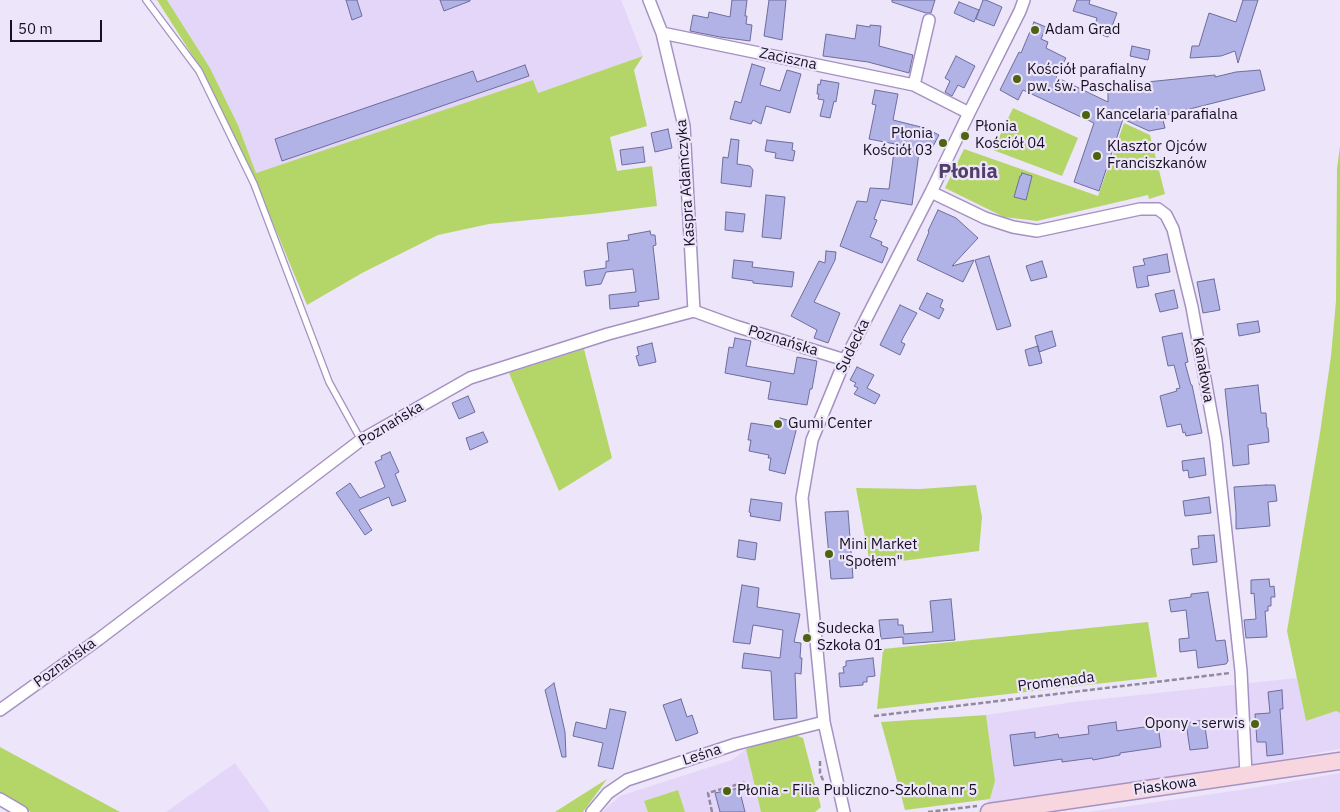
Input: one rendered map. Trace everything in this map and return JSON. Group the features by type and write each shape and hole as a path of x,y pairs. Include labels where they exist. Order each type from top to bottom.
{"main road":[{"name":"Piaskowa","path":"989,812 1340,761"}],"street":[{"name":"Kaspra Adamczyka","path":"649,0 662,33 684,126 694,310"},
{"name":"Sudecka","path":"844,812 824,722 802,498 812,440 845,360 931,192 1024,0"},
{"path":"914,86 929,20"},
{"name":"Zaciszna","path":"662,33 914,86 969,113"},
{"name":"Kanałowa","path":"931,192 986,218 1012,227 1037,231 1140,209 1158,209 1166,215 1173,229 1192,307 1216,440 1241,671 1246,774"},
{"name":"Poznańska","path":"0,710 99,639 361,440 470,378 608,334 694,310 735,326 845,360"},
{"name":"Leśna","path":"592,812 608,793 627,780 736,744 824,722"},
{"path":"0,799 22,812"}],"lane":[{"path":"146,0 199,71 254,184 329,382 361,440"}],"path":[{"name":"Promenada","path":"874,716 1241,671"},
{"path":"712,812 708,793 746,782"}],"shaded area":[{"path":"167,0 621,0 643,56 538,93 533,80 256,173 238,125 210,68"},
{"path":"1297,678 1306,721 1336,711 1340,713 1340,749 1251,765 988,803 995,781 986,715 1074,702"},
{"path":"746,749 761,812 602,812 620,796 732,760"},
{"path":"235,763 270,812 166,812"},
{"path":"1340,773 1340,812 1088,812 1247,789"}],"green space":[{"path":"157,0 167,0 210,68 238,125 256,173 533,80 538,93 643,56 634,70 647,126 610,137 617,171 652,166 657,206 489,224 438,235 362,273 307,305 253,175 201,69"},
{"path":"1013,108 1078,138 1062,176 993,150"},
{"path":"1124,123 1150,135 1165,194 1149,199 1148,195 1037,221 1004,217 945,188 964,149 1098,196"},
{"path":"1340,146 1340,713 1336,711 1306,721 1287,631 1331,356 1336,301 1337,169"},
{"path":"584,349 612,458 559,491 509,373"},
{"path":"976,485 982,517 979,551 870,564 856,488 920,489"},
{"path":"1148,622 1157,677 877,709 883,649"},
{"path":"986,715 995,781 990,799 905,810 881,722"},
{"path":"795,735 803,738 821,807 815,812 761,812 746,749 766,741"},
{"path":"0,747 120,812 31,812 0,795"},
{"path":"607,779 583,812 555,812 558,810"},
{"path":"678,790 685,812 648,812 644,801"}],"building":[{"path":"346,0 357,0 362,16 352,20"},
{"path":"440,0 470,0 470,1 444,11"},
{"path":"732,0 747,0 746,24 752,25 750,41 690,31 693,15 708,18 709,12 730,17"},
{"path":"769,0 786,0 782,40 764,36"},
{"path":"892,0 935,0 931,13 926,13 892,2"},
{"path":"983,0 1002,7 994,26 976,19"},
{"path":"1077,0 1090,0 1089,4 1117,13 1108,37 1093,32 1097,18 1073,11"},
{"path":"1243,0 1258,0 1238,63 1235,51 1221,56 1190,58 1192,46 1199,46 1209,13 1236,22"},
{"path":"959,2 979,10 974,22 954,13"},
{"path":"1034,22 1046,27 1041,39 1048,42 1046,48 1066,58 1056,77 1108,102 1108,83 1117,82 1118,85 1215,75 1215,77 1236,72 1260,70 1265,90 1162,116 1165,128 1149,131 1123,119 1099,191 1074,182 1094,123 1023,90 1018,100 1000,90 1019,52 1021,53"},
{"path":"857,25 881,26 879,46 913,55 909,73 868,62 823,56 826,34 855,39"},
{"path":"1132,46 1150,50 1148,60 1130,56"},
{"path":"956,56 975,66 964,88 958,85 952,96 945,92 950,81 945,78"},
{"path":"752,64 765,68 760,85 780,91 787,70 801,74 790,113 766,106 761,124 753,120 751,124 730,119 735,101 741,103"},
{"path":"525,65 529,76 282,161 275,139 473,71 477,82"},
{"path":"821,80 839,83 836,102 834,101 830,118 820,116 824,100 818,99 819,94 817,94 818,84 820,85"},
{"path":"875,90 898,94 893,120 925,128 939,135 931,150 920,145 912,205 881,200 874,219 877,220 870,237 882,242 881,245 888,248 882,263 840,246 857,201 867,202 870,188 889,189 895,144 869,139 876,105 872,104"},
{"path":"668,129 672,148 655,152 651,133"},
{"path":"731,139 739,140 737,164 750,166 753,170 751,187 721,183 723,157 728,158"},
{"path":"767,140 793,143 792,150 795,151 793,161 775,158 776,153 765,151"},
{"path":"643,147 645,162 622,165 620,150"},
{"path":"1022,173 1032,176 1026,200 1014,197"},
{"path":"766,195 785,197 781,239 762,237"},
{"path":"938,210 956,218 978,238 952,266 974,260 963,282 917,260"},
{"path":"726,212 745,214 743,232 725,230"},
{"path":"650,231 651,235 655,235 656,245 653,246 659,299 638,302 639,306 610,309 609,295 636,292 633,269 606,272 601,284 586,286 584,271 606,268 606,261 609,261 607,243 629,240 628,235"},
{"path":"826,251 836,252 835,260 814,302 840,313 828,343 814,338 817,330 791,316 819,261 825,263"},
{"path":"1167,254 1170,272 1147,276 1149,286 1137,288 1133,267 1145,265 1143,259"},
{"path":"989,256 1011,326 997,330 975,260"},
{"path":"734,260 753,262 752,267 794,272 792,287 753,283 753,281 732,278"},
{"path":"1042,261 1047,277 1031,281 1026,266"},
{"path":"1214,279 1220,310 1203,313 1197,282"},
{"path":"1174,290 1178,308 1160,312 1155,294"},
{"path":"927,293 943,300 940,307 944,309 939,319 919,309"},
{"path":"900,305 917,313 901,342 905,344 900,355 880,345"},
{"path":"1258,321 1260,332 1239,336 1237,324"},
{"path":"1052,331 1056,346 1039,352 1035,336"},
{"path":"1182,333 1188,362 1185,363 1192,385 1202,433 1186,436 1185,432 1183,433 1181,424 1167,427 1160,396 1177,391 1176,389 1180,388 1174,365 1168,366 1162,337"},
{"path":"735,338 751,341 746,366 794,374 797,357 817,361 807,405 768,399 771,382 725,373 729,347 733,348"},
{"path":"652,343 656,362 639,366 636,356 639,355 637,347"},
{"path":"1038,346 1042,363 1029,366 1025,350"},
{"path":"857,367 874,375 867,388 880,395 875,404 854,394 858,388 854,386 856,383 850,380"},
{"path":"1258,385 1261,413 1266,413 1269,442 1248,445 1249,464 1233,466 1225,389"},
{"path":"468,396 475,412 459,419 452,403"},
{"path":"780,418 798,423 785,474 769,470 771,458 768,458 769,455 749,451 751,440 748,440 751,423 777,427"},
{"path":"483,432 488,442 470,450 466,438"},
{"path":"390,452 399,472 395,474 406,501 392,506 389,497 359,510 372,530 365,535 336,493 350,483 360,498 385,487 375,462 382,459 381,456"},
{"path":"1204,458 1206,475 1189,478 1188,470 1183,471 1182,461"},
{"path":"1275,485 1277,501 1268,502 1270,526 1236,529 1234,487"},
{"path":"1209,497 1211,513 1185,516 1183,501"},
{"path":"751,499 782,503 780,521 750,516"},
{"path":"848,511 853,578 831,579 825,512"},
{"path":"1214,535 1217,562 1193,565 1191,549 1199,548 1198,536"},
{"path":"739,540 757,543 755,560 737,557"},
{"path":"1269,579 1270,587 1274,586 1275,597 1271,597 1271,606 1268,606 1268,611 1265,611 1267,637 1246,638 1244,620 1256,619 1254,593 1251,594 1251,580"},
{"path":"742,585 759,588 757,607 800,614 794,642 801,643 800,658 802,658 801,674 795,673 797,718 774,720 771,671 742,668 744,653 780,658 783,630 753,625 750,644 733,642"},
{"path":"1208,592 1216,641 1225,640 1228,661 1226,664 1198,668 1196,650 1180,652 1179,639 1189,638 1186,610 1171,612 1169,600"},
{"path":"951,599 955,640 903,644 903,637 881,639 879,620 898,619 898,625 903,625 904,634 933,632 930,601"},
{"path":"873,658 875,676 867,677 867,682 863,682 863,685 840,687 839,673 844,673 843,667 846,666 846,661"},
{"path":"554,683 565,732 566,757 562,757 545,690"},
{"path":"1282,690 1283,709 1280,709 1283,754 1267,756 1266,742 1257,742 1255,714 1270,713 1268,692"},
{"path":"681,699 687,717 692,715 698,733 676,741 663,705"},
{"path":"610,709 626,712 613,769 598,766 603,743 573,736 576,722 606,729"},
{"path":"1204,720 1208,748 1190,750 1186,723"},
{"path":"1116,722 1117,731 1158,725 1161,747 1120,753 1120,755 1093,760 1092,758 1062,762 1062,759 1014,766 1010,735 1035,732 1035,738 1058,734 1059,738 1089,734 1088,726"},
{"path":"739,788 745,812 720,812 715,793"}],"place":[{"name":"Adam Grad","path":"1035,30"},
{"name":"Kościół parafialny pw. św. Paschalisa","path":"1017,79"},
{"name":"Kancelaria parafialna","path":"1086,115"},
{"name":"Płonia Kościół 04","path":"965,136"},
{"name":"Płonia Kościół 03","path":"943,143"},
{"name":"Klasztor Ojców Franciszkanów","path":"1097,156"},
{"name":"Gumi Center","path":"778,424"},
{"name":"Mini Market \"Społem\"","path":"829,554"},
{"name":"Sudecka Szkoła 01","path":"807,638"},
{"name":"Opony - serwis","path":"1255,724"},
{"name":"Płonia - Filia Publiczno-Szkolna nr 5","path":"727,791"}],"district":[{"name":"Płonia","path":"968,172"}]}
